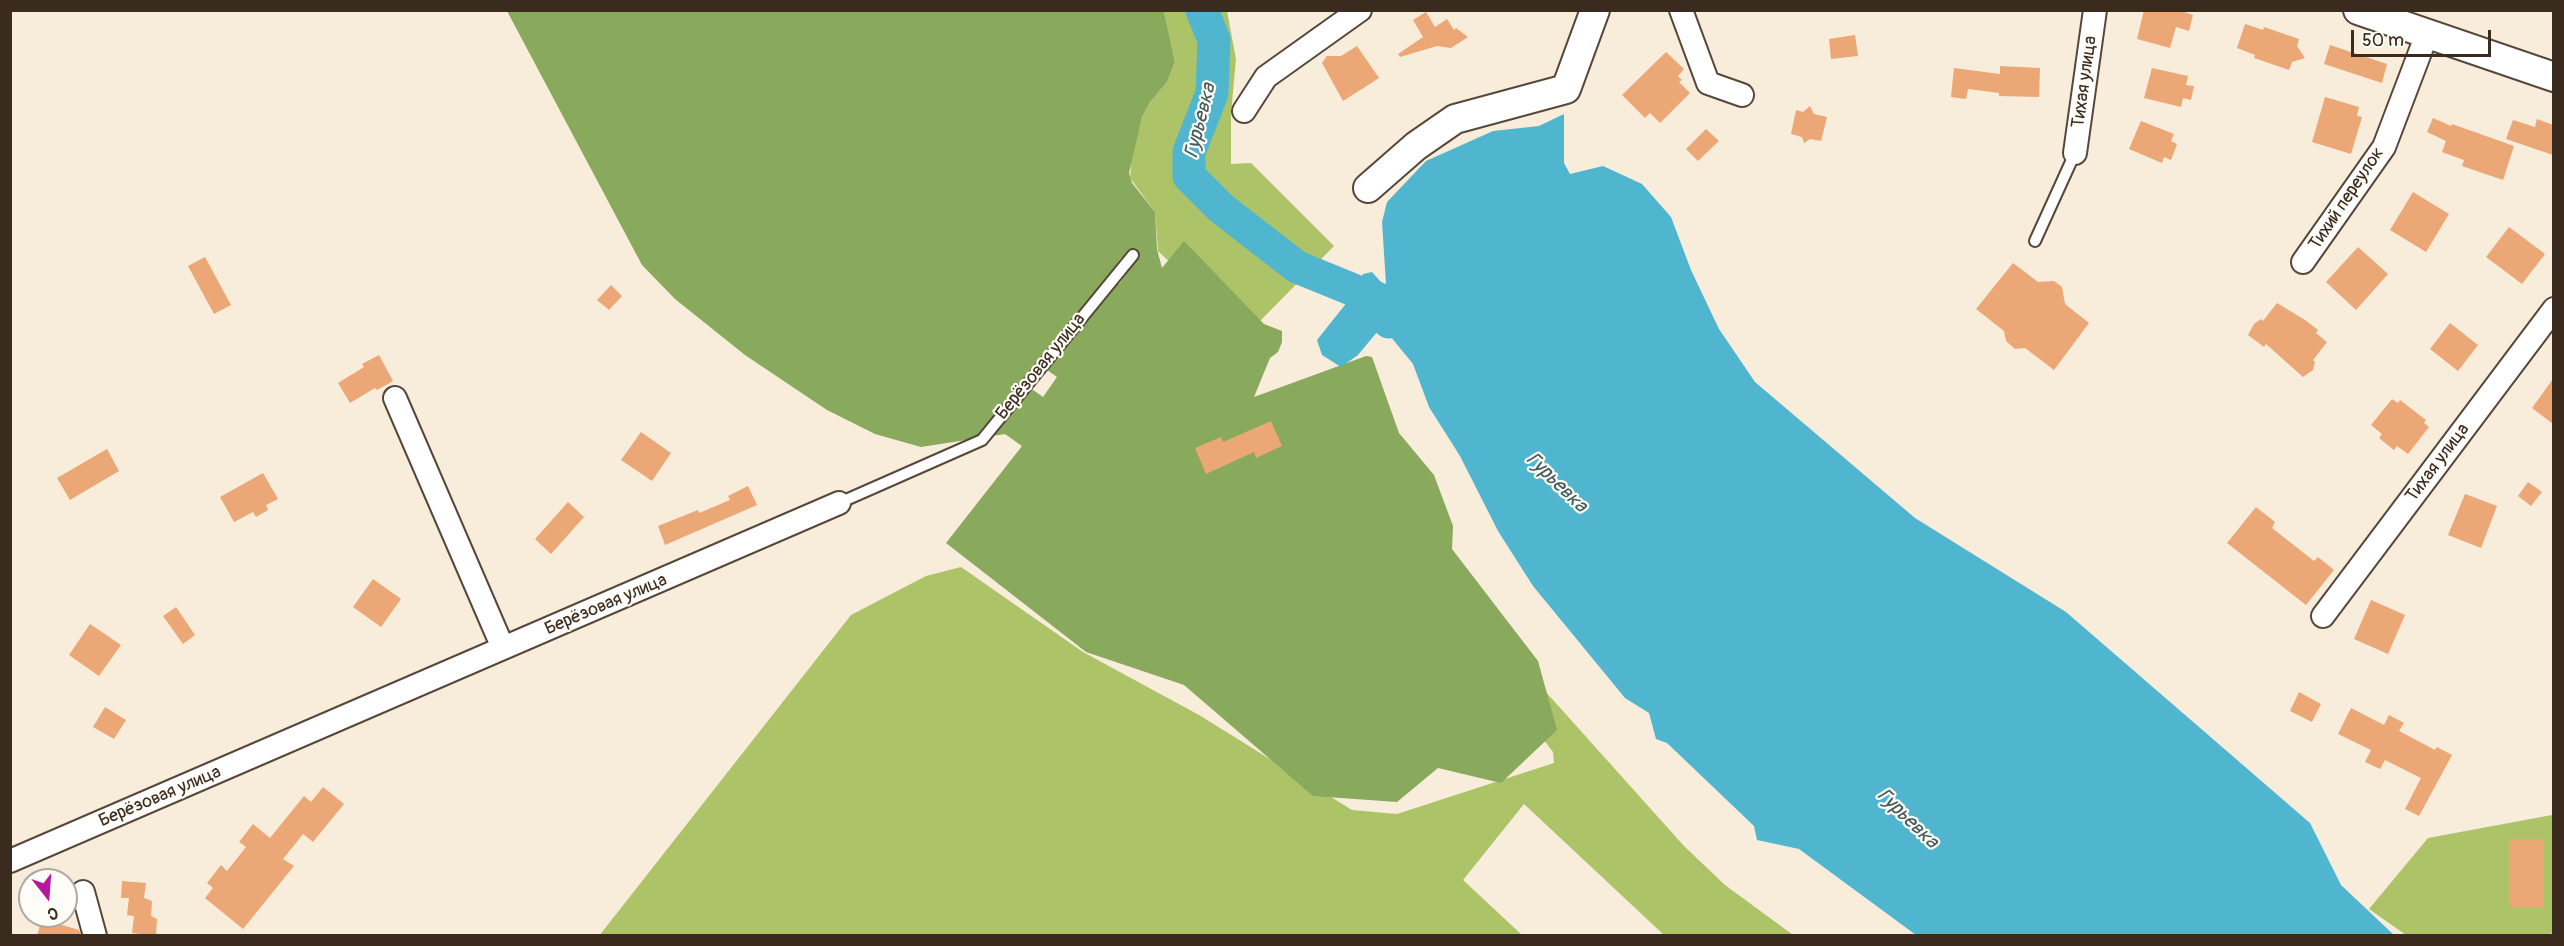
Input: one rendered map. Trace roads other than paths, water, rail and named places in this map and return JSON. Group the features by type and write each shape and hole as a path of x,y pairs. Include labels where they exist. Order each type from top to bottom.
{"street":[{"path":"1244,111 1266,77 1360,10"},
{"path":"1681,10 1708,83 1742,94"},
{"name":"Тихая улица","path":"2075,153 2095,10"},
{"path":"2358,10 2412,23 2553,77"},
{"path":"1368,188 1416,146 1455,119 1566,89 1593,11"},
{"name":"Тихий переулок","path":"2304,262 2384,147 2412,23"},
{"name":"Тихая улица","path":"2323,616 2553,309"},
{"path":"395,398 503,648"},
{"name":"Берёзовая улица","path":"10,861 839,503"},
{"path":"83,892 95,936"}],"lane":[{"path":"2035,241 2075,153"},
{"name":"Берёзовая улица","path":"839,503 982,440 1133,255"}],"water":[{"path":"1564,114 1564,163 1570,174 1603,166 1642,184 1671,217 1691,270 1719,329 1755,382 1915,518 2066,612 2310,823 2341,885 2394,935 1916,935 1799,849 1757,840 1754,826 1667,743 1656,739 1649,713 1625,698 1533,586 1498,531 1460,456 1429,407 1413,364 1382,326 1358,355 1341,367 1322,355 1317,340 1356,291 1363,274 1372,272 1386,284 1382,222 1387,202 1426,161 1493,131 1539,126"}],"waterway":[{"name":"Гурьевка","path":"1202,10 1214,40 1212,93 1189,152 1189,176 1221,208 1297,267 1356,291 1389,322"}]}
